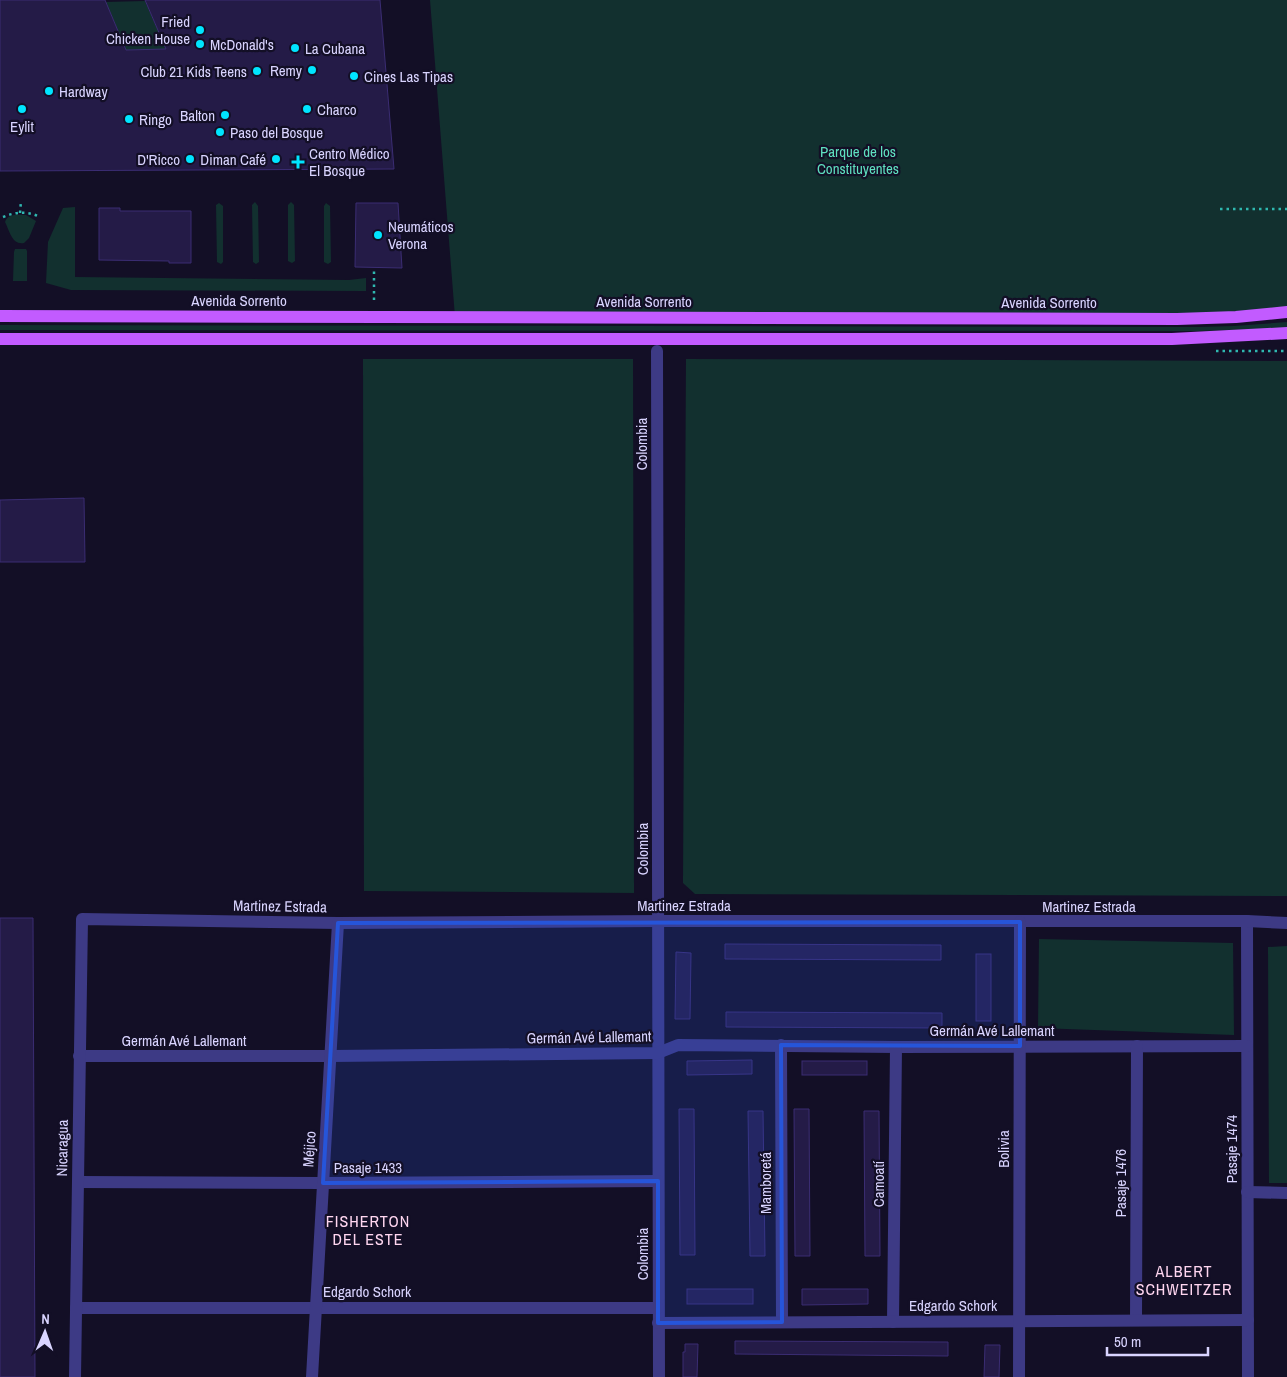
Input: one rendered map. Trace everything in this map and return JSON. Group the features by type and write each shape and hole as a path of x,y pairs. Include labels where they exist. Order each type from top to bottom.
{"main road":[{"name":"Avenida Sorrento","path":"0,316 1176,319 1287,312"},
{"path":"0,339 1172,339 1287,333"}],"street":[{"name":"Colombia","path":"657,351 659,1377"},
{"name":"Martinez Estrada","path":"82,919 338,923 658,921 1287,923"},
{"name":"Nicaragua","path":"75,1377 82,919"},
{"name":"Bolivia","path":"1019,1377 1020,922"},
{"name":"Pasaje 1474","path":"1247,922 1248,1377"},
{"name":"Méjico","path":"312,1377 338,923"},
{"name":"Germán Avé Lallemant","path":"79,1056 658,1053 678,1045 896,1047 1247,1046"},
{"name":"Mamboretá","path":"781,1045 782,1322"},
{"name":"Pasaje 1476","path":"1136,1320 1137,1046"},
{"name":"Camoatí","path":"894,1322 896,1047"},
{"name":"Pasaje 1433","path":"78,1182 658,1181"},
{"path":"1247,1192 1287,1193"},
{"name":"Edgardo Schork","path":"76,1308 658,1308"},
{"name":"Edgardo Schork","path":"658,1323 1248,1320"}],"path":[{"path":"20,213 21,202"},
{"path":"1220,209 1287,209"},
{"path":"3,217 12,213 29,212 38,216"},
{"path":"374,270 374,300"}],"highlighted area":[{"path":"1020,922 1020,1046 781,1045 782,1322 658,1323 658,1181 323,1183 338,923"}],"green space":[{"name":"Parque de los Constituyentes","path":"430,0 1287,0 1287,312 1236,317 455,317"},
{"path":"145,1 166,49 126,50 106,2"},
{"path":"255,202 258,206 259,262 256,264 253,262 252,205"},
{"path":"291,202 294,205 295,261 292,263 288,261 288,205"},
{"path":"219,203 223,206 223,262 221,264 217,262 216,205"},
{"path":"326,203 330,206 331,262 328,264 324,262 324,206"},
{"path":"75,207 75,277 349,280 366,278 366,291 71,290 46,283 48,242 63,208"},
{"path":"26,215 36,221 29,238 24,243 20,243 14,240 5,222 11,216"},
{"path":"15,249 26,249 27,251 27,281 13,281"},
{"path":"1287,322 1287,328 1198,331 0,330 0,325 1199,327"},
{"path":"363,359 633,359 634,893 364,891"},
{"path":"686,359 1287,361 1287,896 695,894 683,883"},
{"path":"1039,939 1233,943 1234,1035 1038,1028"},
{"path":"1287,946 1287,1183 1269,1183 1268,947"}],"building":[{"path":"0,0 105,0 126,50 166,49 145,0 380,0 394,169 0,171"},
{"name":"Neumáticos Verona","path":"356,203 398,203 402,268 355,267"},
{"path":"99,208 120,208 120,211 191,211 191,263 99,260"},
{"path":"84,498 85,562 0,562 0,500"},
{"path":"0,918 33,918 35,1377 0,1377"},
{"path":"725,944 941,945 941,960 725,959"},
{"path":"676,952 691,953 690,1019 675,1019"},
{"path":"976,954 991,954 991,1021 976,1021"},
{"path":"726,1012 942,1013 942,1028 726,1027"},
{"path":"752,1060 752,1074 687,1075 687,1061"},
{"path":"802,1061 867,1061 867,1075 802,1075"},
{"path":"679,1109 694,1109 695,1255 680,1255"},
{"path":"794,1109 809,1109 810,1256 795,1256"},
{"path":"748,1111 763,1111 765,1256 750,1256"},
{"path":"864,1111 879,1111 880,1256 865,1256"},
{"path":"687,1289 753,1289 753,1304 687,1304"},
{"path":"802,1289 868,1289 868,1304 802,1305"},
{"path":"735,1341 948,1342 948,1356 735,1354"},
{"path":"685,1344 698,1344 697,1377 683,1377 683,1352 685,1352"},
{"path":"985,1345 1000,1345 999,1377 984,1377"}],"place":[{"name":"Fried Chicken House","path":"200,30"},
{"name":"McDonald's","path":"200,44"},
{"name":"La Cubana","path":"295,48"},
{"name":"Remy","path":"312,70"},
{"name":"Club 21 Kids Teens","path":"257,71"},
{"name":"Cines Las Tipas","path":"354,76"},
{"name":"Hardway","path":"49,91"},
{"name":"Eylit","path":"22,109"},
{"name":"Charco","path":"307,109"},
{"name":"Balton","path":"225,115"},
{"name":"Ringo","path":"129,119"},
{"name":"Paso del Bosque","path":"220,132"},
{"name":"D'Ricco","path":"190,159"},
{"name":"Diman Café","path":"276,159"},
{"name":"Centro Médico El Bosque","path":"298,162"},
{"name":"Neumáticos Verona","path":"378,235"}],"district":[{"name":"FISHERTON DEL ESTE","path":"368,1230"},
{"name":"ALBERT SCHWEITZER","path":"1184,1280"}]}
